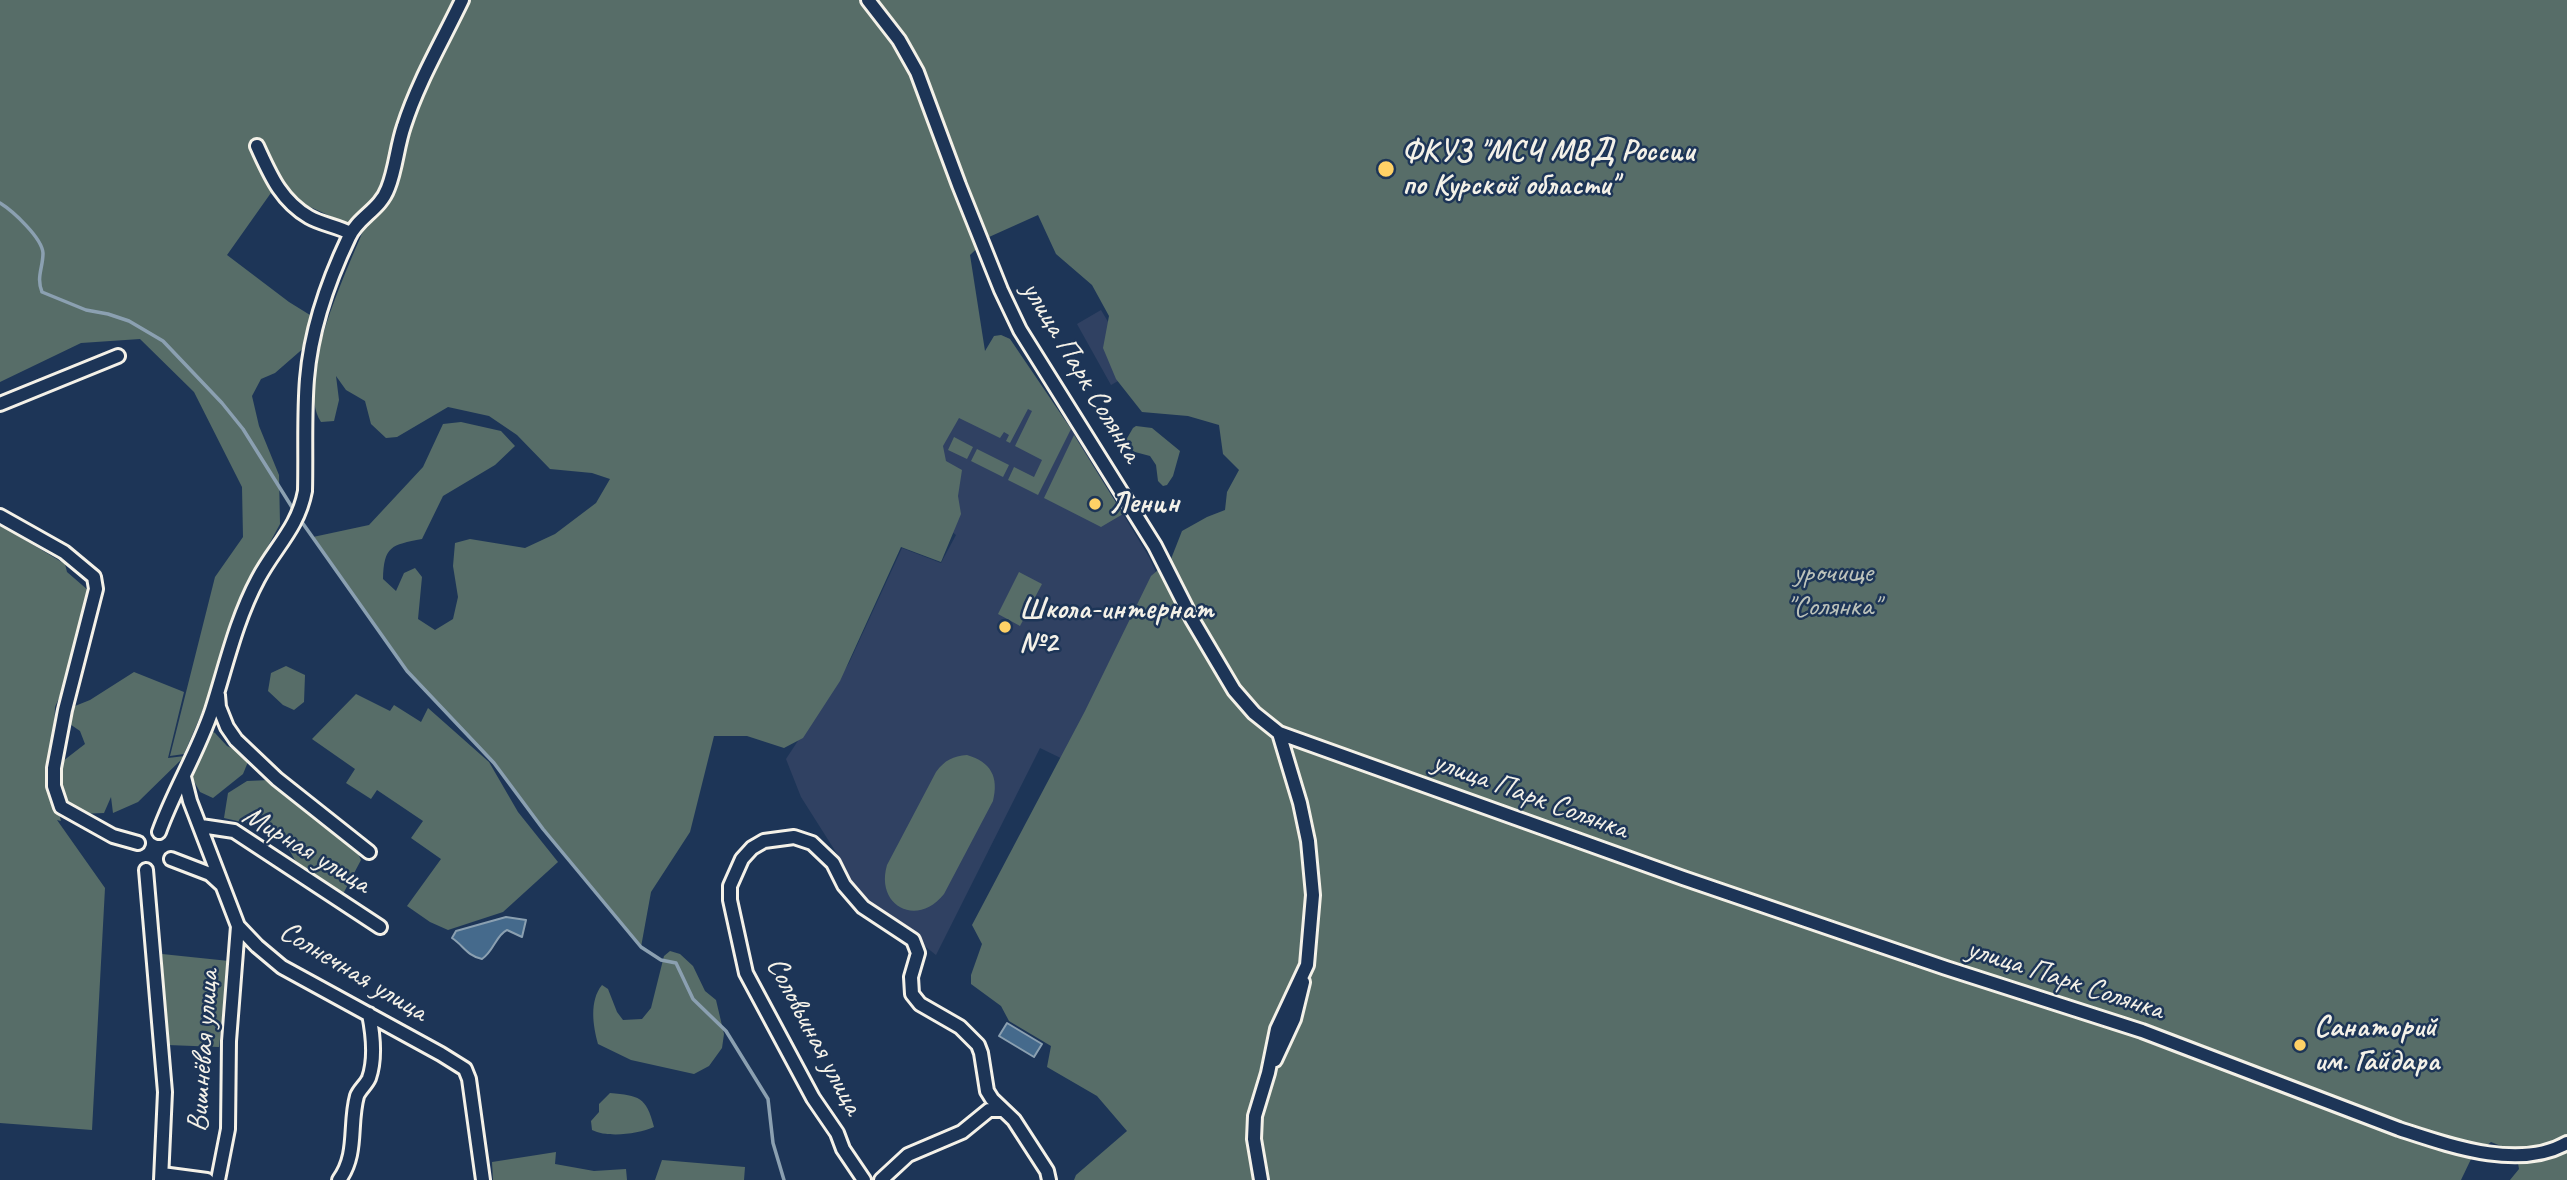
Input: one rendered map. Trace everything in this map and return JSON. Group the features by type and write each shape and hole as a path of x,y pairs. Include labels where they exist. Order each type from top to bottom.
{"street":[{"path":"159,832 212,709 240,620 258,579 296,521 302,505 305,491 307,375 324,294 350,233 375,210 384,197 418,88 461,0"},
{"name":"улица Парк Солянка","path":"868,0 899,40 917,72 958,185 1020,330 1155,546 1192,619 1234,690 1254,713 1279,733 1694,882 2142,1031 2399,1129 2487,1153 2524,1155 2552,1150 2567,1143"},
{"path":"257,146 286,201 311,218 350,233"},
{"path":"0,404 118,356"},
{"path":"0,516 64,552 94,577 96,589 65,710 54,768 54,786 61,807 113,835 138,842"},
{"name":"Мирная улица","path":"218,687 219,707 226,727 236,740 257,762 369,852"},
{"path":"1261,1180 1254,1139 1255,1116 1268,1073 1277,1028 1289,999 1304,974 1311,940 1312,874 1300,803 1279,733"},
{"name":"Солнечная улица","path":"184,777 190,801 239,926 257,946 282,967 465,1069 469,1079 483,1180"},
{"name":"Мирная улица","path":"201,826 234,831 380,927"},
{"name":"Соловьиная улица","path":"864,1180 843,1149 837,1132 808,1090 746,973 730,900 730,886 742,859 752,848 764,841 781,837 804,838 833,863 844,885 863,907 913,940 918,953 911,977 912,994 920,1004 960,1027 971,1037 981,1053 987,1091 1004,1110"},
{"path":"172,859 210,874 225,887"},
{"path":"146,870 165,1093 162,1177 207,1180"},
{"name":"Вишнёвая улица","path":"218,1180 228,1129 229,1041 239,926"},
{"path":"339,1180 349,1162 353,1146 357,1094 370,1076 373,1036 369,1014"},
{"path":"881,1180 908,1155 962,1132 989,1110 1004,1110 1014,1120 1047,1171 1049,1180"}],"shaded area":[{"path":"1101,310 1126,352 1132,373 1111,385 1077,324"},
{"name":"Школа-интернат №2","path":"1001,335 1010,339 1073,432 1149,557 1164,590 1069,762 1040,748 936,955 852,888 846,868 801,797 786,759 849,663 902,548 941,563 956,535 917,504 912,493"},
{"path":"506,917 526,920 522,937 507,930 482,959 469,953 452,938 456,931"},
{"path":"1007,1023 1042,1044 1034,1057 999,1036"}],"green space":[{"name":"урочище \"Солянка\"","path":"0,0 2567,0 2567,1180 2510,1180 2519,1169 2516,1152 2491,1142 2472,1157 2461,1180 1074,1180 1076,1175 1127,1131 1097,1096 1047,1067 1051,1046 1009,1021 1001,1006 971,984 971,975 982,944 972,925 1085,711 1151,576 1171,559 1182,531 1225,510 1227,492 1239,470 1223,454 1219,425 1188,416 1142,412 1116,379 1103,348 1109,316 1092,285 1056,254 1038,215 989,237 970,255 985,351 994,336 1001,335 1010,339 1071,429 1038,495 1008,480 1014,467 1034,477 1042,460 1015,446 1032,411 1028,409 1010,443 1006,441 1009,435 1004,432 1000,438 959,418 943,446 946,461 962,470 958,496 961,514 941,562 901,547 840,681 803,738 784,748 747,736 714,736 690,832 651,892 641,947 543,829 494,763 407,671 313,537 369,525 423,467 443,424 461,422 501,431 515,446 495,465 443,496 422,539 396,546 385,560 383,579 396,591 404,573 415,568 422,577 418,619 435,630 453,619 458,597 453,566 455,543 470,539 525,548 555,534 596,503 610,479 592,473 550,469 517,435 489,416 448,407 397,437 386,438 371,424 365,401 346,390 336,376 339,400 334,421 321,422 315,403 314,380 318,354 335,299 363,231 273,190 227,255 310,315 306,346 275,373 261,379 252,396 259,426 279,475 280,524 241,596 212,689 184,754 170,756 215,577 243,537 242,487 194,392 140,339 81,343 0,382"},
{"path":"1136,426 1152,428 1180,451 1173,476 1167,485 1163,486 1158,481 1156,465 1150,456 1129,448 1126,440"},
{"path":"1074,435 1123,514 1101,527 1044,498"},
{"path":"954,437 973,447 967,459 948,450"},
{"path":"977,449 1009,465 1003,477 971,461"},
{"path":"0,525 65,564 67,572 89,591 80,650 55,707 52,786 61,821 57,820 105,888 92,1130 0,1123"},
{"path":"1019,572 1042,584 1020,626 998,614"},
{"path":"286,666 305,675 304,702 294,710 283,705 268,691 271,673"},
{"path":"134,672 184,692 168,758 185,756 138,802 113,813 111,797 104,813 78,814 67,810 54,768 85,744 80,731 64,720 65,710 90,700"},
{"path":"356,694 390,711 394,705 421,722 428,708 489,762 518,812 558,862 503,912 448,930 430,922 407,906 441,859 411,838 423,821 377,790 371,799 346,783 355,769 312,739"},
{"path":"208,729 227,746 250,757 243,774 213,798 200,792 191,776"},
{"path":"967,755 982,762 991,772 995,785 993,801 944,894 922,910 901,908 887,892 887,865 936,772 950,759"},
{"path":"270,780 353,843 361,860 343,894 296,862 286,844 255,825 224,818 228,793 247,781"},
{"path":"670,951 680,954 693,966 705,991 716,1000 724,1034 722,1048 709,1066 694,1074 631,1060 598,1044 595,1029 595,998 602,985 608,989 623,1020 642,1019 651,1008 664,956"},
{"path":"162,954 229,961 219,1047 168,1045"},
{"path":"610,1093 635,1097 644,1103 654,1127 623,1134 606,1134 592,1130 591,1121 599,1112 599,1104"},
{"path":"556,1152 555,1164 594,1171 626,1169 627,1180 493,1180 492,1162"},
{"path":"662,1160 745,1167 744,1180 655,1180"}],"waterway":[{"path":"0,203 26,225 38,240 43,253 40,282 42,292 86,310 129,321 163,341 243,429 295,512"},
{"path":"299,518 407,671 494,763 543,829 641,947 661,960 676,963 693,999 726,1031 768,1099 773,1143 784,1180"}],"place":[{"name":"ФКУЗ \"МСЧ МВД России по Курской области\"","path":"1386,169"},
{"name":"Ленин","path":"1095,504"},
{"name":"Школа-интернат №2","path":"1005,627"},
{"name":"Санаторий им. Гайдара","path":"2300,1045"}]}
